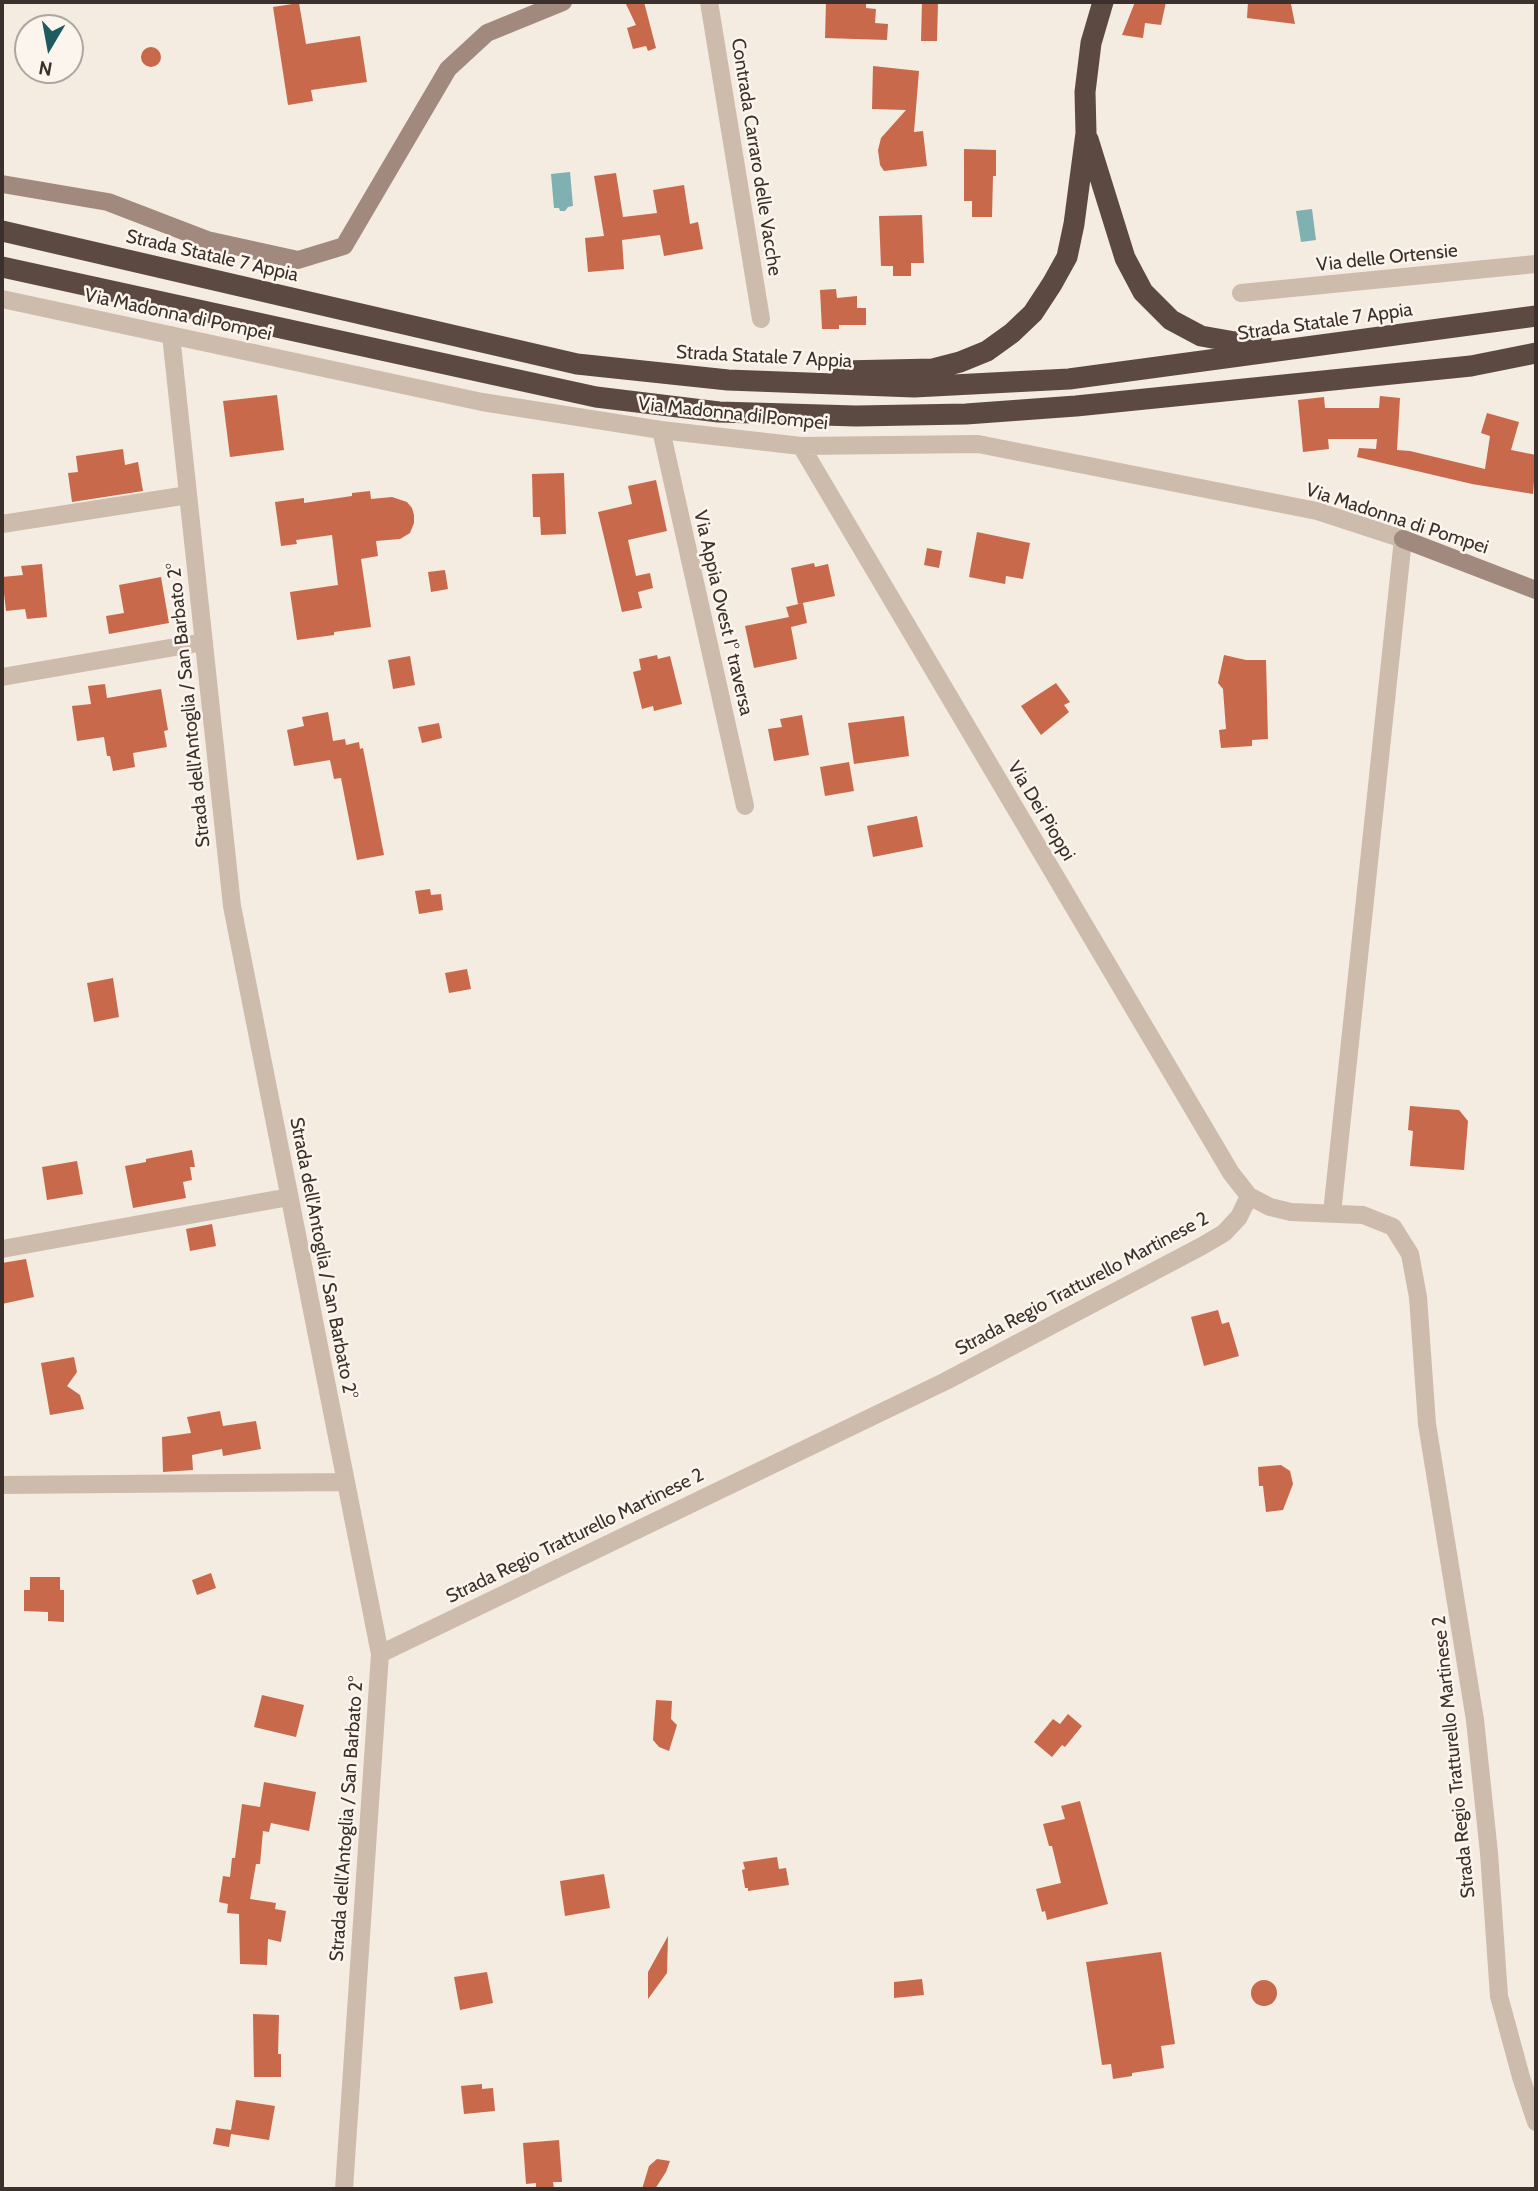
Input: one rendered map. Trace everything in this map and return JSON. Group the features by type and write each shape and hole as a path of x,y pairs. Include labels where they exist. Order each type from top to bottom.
{"highway":[{"path":"729,380 786,370 933,369 987,351 1033,313 1052,285 1066,257 1074,224 1086,133 1085,92 1091,43 1103,2"},
{"path":"1086,133 1125,258 1143,292 1171,320 1201,336 1235,342 1422,323 1527,318"},
{"name":"Strada Statale 7 Appia","path":"2,231 577,364 729,380 914,387 1069,379 1527,318"},
{"path":"2,267 596,397 719,412 856,416 966,414 1076,406 1471,366 1536,363"},
{"path":"1471,366 1536,353"}],"street":[{"path":"2,184 108,202 207,240 298,260 344,246 448,69 488,33 563,2"},
{"name":"Contrada Carraro delle Vacche","path":"709,2 761,318"},
{"name":"Via delle Ortensie","path":"1241,293 1536,264"},
{"name":"Via Madonna di Pompei","path":"2,299 482,402 660,430 801,446 978,444 1317,512 1404,539 1536,590"},
{"name":"Strada dell'Antoglia / San Barbato 2°","path":"171,335 232,906 380,1654 344,2189"},
{"name":"Via Appia Ovest I° traversa","path":"660,430 745,806"},
{"name":"Via Dei Pioppi","path":"801,446 1231,1173 1249,1196"},
{"path":"2,524 188,495"},
{"path":"1332,1213 1404,539"},
{"path":"2,677 204,642"},
{"name":"Strada Regio Tratturello Martinese 2","path":"380,1654 946,1381 1224,1233 1239,1217 1249,1196 1270,1208 1291,1212 1363,1215 1393,1227 1410,1254 1415,1273 1427,1424 1475,1720 1489,1853 1499,1996 1536,2122"},
{"path":"2,1249 289,1197"},
{"path":"2,1485 346,1482"}],"water":[{"path":"570,172 573,206 560,211 559,208 554,208 551,174"},
{"path":"1312,209 1316,240 1301,242 1296,211"}],"building":[{"path":"625,2 644,2 656,48 648,51 646,46 633,49 627,28 636,25"},
{"path":"826,2 866,2 866,8 876,9 875,23 888,24 887,40 825,38"},
{"path":"922,2 938,2 937,41 921,41"},
{"path":"1135,2 1166,2 1161,25 1145,23 1143,38 1122,35"},
{"path":"1248,2 1291,4 1295,24 1247,18"},
{"path":"299,3 306,44 360,36 367,82 311,90 313,101 288,105 273,7"},
{"path":"151,47 158,50 161,57 158,64 151,67 144,64 141,57 144,50"},
{"path":"873,66 919,71 914,132 923,131 927,166 884,171 880,165 878,150 881,138 906,110 872,109"},
{"path":"964,149 996,150 992,217 972,217 972,201 964,201"},
{"path":"616,173 623,217 657,213 653,190 684,185 690,224 698,222 703,249 664,256 660,235 622,240 624,269 588,272 585,238 604,236 594,176"},
{"path":"922,215 924,263 911,263 911,276 893,276 893,266 881,266 879,216"},
{"path":"836,289 837,298 857,296 857,308 866,308 866,325 839,325 839,329 822,329 820,290"},
{"path":"277,395 284,450 230,457 223,401"},
{"path":"1380,396 1400,398 1397,450 1485,469 1490,436 1481,433 1487,413 1519,422 1511,450 1536,455 1533,494 1472,484 1357,457 1359,448 1376,449 1377,439 1328,439 1329,449 1303,452 1298,400 1324,397 1325,408 1379,408"},
{"path":"123,449 125,465 138,462 143,491 72,502 68,473 78,472 76,456"},
{"path":"564,473 566,534 541,535 540,517 533,517 532,474"},
{"path":"656,480 667,531 628,540 636,576 650,573 653,588 638,592 642,608 622,612 598,512 632,504 628,486"},
{"path":"370,491 371,499 392,497 407,502 414,515 410,533 400,539 376,541 378,556 361,559 371,627 297,640 290,592 338,585 332,535 296,540 297,544 281,546 275,502 304,498 304,503"},
{"path":"977,532 1030,543 1023,579 1006,576 1005,584 969,577"},
{"path":"927,548 942,551 939,568 924,565"},
{"path":"814,563 815,567 828,564 835,596 798,604 791,568"},
{"path":"42,564 47,617 27,619 25,609 6,611 2,577 23,575 21,566"},
{"path":"445,570 448,589 431,592 428,572"},
{"path":"161,577 169,623 109,634 106,616 124,613 119,585"},
{"path":"803,603 807,623 791,627 797,659 754,668 745,626 789,617 786,607"},
{"path":"657,655 658,659 670,656 682,704 654,711 653,706 642,709 633,672 641,670 639,659"},
{"path":"1224,655 1246,660 1266,660 1268,739 1252,740 1252,746 1221,748 1219,730 1226,729 1223,689 1218,683"},
{"path":"410,656 415,685 393,689 388,660"},
{"path":"1056,683 1070,702 1064,705 1069,712 1041,735 1021,706"},
{"path":"105,684 107,698 161,689 168,730 164,731 167,747 133,753 135,767 113,771 104,737 77,741 72,706 91,704 88,686"},
{"path":"328,712 333,741 345,739 346,745 359,742 360,749 363,748 384,855 357,860 341,778 334,779 330,760 294,766 287,730 304,726 302,717"},
{"path":"802,715 809,755 774,761 768,729 782,727 780,719"},
{"path":"904,716 909,756 854,764 848,723"},
{"path":"439,723 442,738 422,743 418,727"},
{"path":"849,762 854,791 825,796 820,767"},
{"path":"917,816 923,847 873,857 867,826"},
{"path":"430,889 431,895 441,894 443,910 419,914 415,891"},
{"path":"467,969 471,989 449,993 445,973"},
{"path":"113,978 119,1017 94,1022 87,983"},
{"path":"1410,1106 1459,1110 1468,1121 1464,1170 1410,1166 1413,1131 1408,1130"},
{"path":"192,1150 195,1167 190,1167 192,1180 183,1182 186,1198 133,1208 125,1166"},
{"path":"77,1161 83,1194 47,1200 42,1167"},
{"path":"212,1224 216,1246 190,1251 186,1229"},
{"path":"26,1259 34,1297 2,1304 2,1263"},
{"path":"1218,1310 1222,1324 1229,1322 1239,1356 1204,1366 1191,1317"},
{"path":"74,1357 77,1372 67,1386 80,1395 84,1409 50,1415 41,1363"},
{"path":"220,1411 223,1426 256,1421 261,1449 223,1456 222,1449 192,1455 193,1470 163,1472 162,1437 191,1433 187,1417"},
{"path":"1281,1465 1290,1471 1293,1484 1283,1510 1266,1512 1263,1486 1259,1486 1258,1467"},
{"path":"211,1573 216,1588 197,1595 192,1580"},
{"path":"30,1577 60,1577 60,1590 64,1590 64,1622 48,1621 48,1612 24,1611 24,1590 30,1590"},
{"path":"262,1695 304,1705 296,1737 254,1727"},
{"path":"656,1700 672,1701 671,1719 677,1725 669,1751 659,1747 653,1740"},
{"path":"1068,1714 1082,1726 1065,1747 1062,1745 1052,1757 1034,1742 1053,1719 1060,1724"},
{"path":"264,1782 316,1792 309,1831 271,1823 269,1832 263,1831 260,1864 256,1864 250,1899 276,1903 275,1909 286,1911 281,1942 268,1939 267,1965 240,1964 239,1914 227,1913 228,1904 219,1902 223,1876 230,1877 232,1858 235,1858 242,1804 260,1807"},
{"path":"1080,1801 1108,1904 1047,1920 1036,1889 1061,1883 1052,1846 1049,1846 1043,1824 1065,1819 1061,1806"},
{"path":"777,1857 779,1869 786,1868 789,1885 748,1891 748,1888 745,1888 743,1862"},
{"path":"604,1874 610,1908 565,1916 560,1881"},
{"path":"668,1936 667,1973 648,1999 648,1972"},
{"path":"1161,1952 1175,2044 1161,2046 1164,2068 1113,2079 1111,2064 1102,2065 1086,1962"},
{"path":"487,1972 493,2003 460,2010 454,1977"},
{"path":"922,1979 924,1995 894,1998 894,1982"},
{"path":"1264,1980 1273,1984 1277,1993 1273,2002 1264,2006 1255,2002 1251,1993 1255,1984"},
{"path":"253,2014 279,2015 278,2054 281,2054 281,2077 254,2077"},
{"path":"482,2084 482,2089 493,2088 495,2111 464,2114 461,2086"},
{"path":"236,2100 275,2106 269,2140 231,2134 229,2147 213,2144 216,2128 231,2130"},
{"path":"559,2140 562,2182 553,2182 554,2189 536,2189 536,2183 526,2184 523,2143"},
{"path":"657,2159 670,2161 666,2172 655,2189 642,2189 649,2166"}]}
